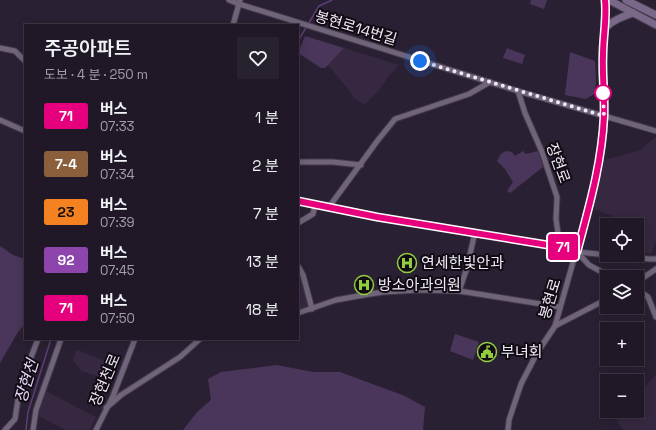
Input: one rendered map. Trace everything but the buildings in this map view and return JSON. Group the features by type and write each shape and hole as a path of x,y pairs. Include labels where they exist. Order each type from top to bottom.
{"main road":[{"path":"609,0 656,25"},
{"path":"626,0 656,15"},
{"path":"604,28 618,18 633,13"}],"street":[{"name":"봉현로14번길","path":"230,0 518,91 656,131"},
{"name":"봉현로","path":"508,430 509,420 521,384 537,353 555,326 594,188 604,116 602,54 606,11 605,0"},
{"path":"233,24 239,2"},
{"path":"0,48 15,51 24,60"},
{"path":"329,208 395,119 469,94 490,82"},
{"name":"장현로","path":"518,91 525,113 542,152 557,197 556,219 560,247"},
{"path":"0,120 24,131"},
{"path":"299,162 321,161 361,165"},
{"path":"299,201 377,217 560,247 577,252 656,259"},
{"path":"299,222 313,214 315,205"},
{"path":"459,291 467,268 475,232"},
{"path":"577,252 589,265 600,271"},
{"path":"299,268 303,274 312,309"},
{"path":"644,277 656,269"},
{"path":"299,313 336,300 383,292 459,291 560,307"},
{"path":"644,294 648,297 656,317"},
{"path":"555,326 600,304"},
{"path":"5,430 14,419 20,386 38,340"},
{"path":"34,430 36,410 61,340"},
{"name":"장현천로","path":"96,430 114,393 135,340"},
{"path":"106,408 120,396 180,357 199,340"},
{"path":"114,393 120,396"}],"shaded area":[{"path":"531,0 547,0 544,9 530,4"},
{"path":"305,36 344,48 325,68 321,68 299,54"},
{"path":"344,48 399,65 378,91 364,105 353,97 328,65"},
{"path":"507,48 525,55 522,64 503,58"},
{"path":"570,52 595,61 596,82 594,94 586,99 565,95"},
{"path":"656,137 656,241 651,254 644,254 644,218 617,218 592,208 604,160 641,150"},
{"path":"506,151 512,152 515,156 523,151 526,154 538,151 543,167 510,193 507,191 513,182 505,169 497,161 501,154"},
{"path":"0,246 13,255 24,259 24,325 18,332 0,363"},
{"path":"299,272 302,276 309,301 306,308 299,310"},
{"path":"455,334 479,342 473,360 450,351"},
{"path":"76,350 117,365 111,381 82,371 73,361"},
{"path":"104,360 116,365 110,381 98,376"},
{"path":"277,365 313,372 340,372 405,396 425,407 423,430 183,430 197,412 211,400 208,379 221,372"},
{"path":"656,374 656,430 624,430 617,422 620,418 644,418 644,389"},
{"path":"44,390 96,417 90,430 65,430 39,416 40,402"}],"waterway":[{"name":"장현천","path":"299,39 319,6 332,0"},
{"name":"장현천","path":"26,430 28,412 51,340"}],"bus line":[{"name":"71","path":"299,201 377,217 560,247 577,252 594,188 604,116 602,54 606,11 605,0"}],"place":[{"name":"연세한빛안과","path":"407,263"},
{"name":"방소아과의원","path":"364,285"},
{"name":"부녀회","path":"487,352"}],"route":[{"path":"420,61 604,116 603,93"}]}
